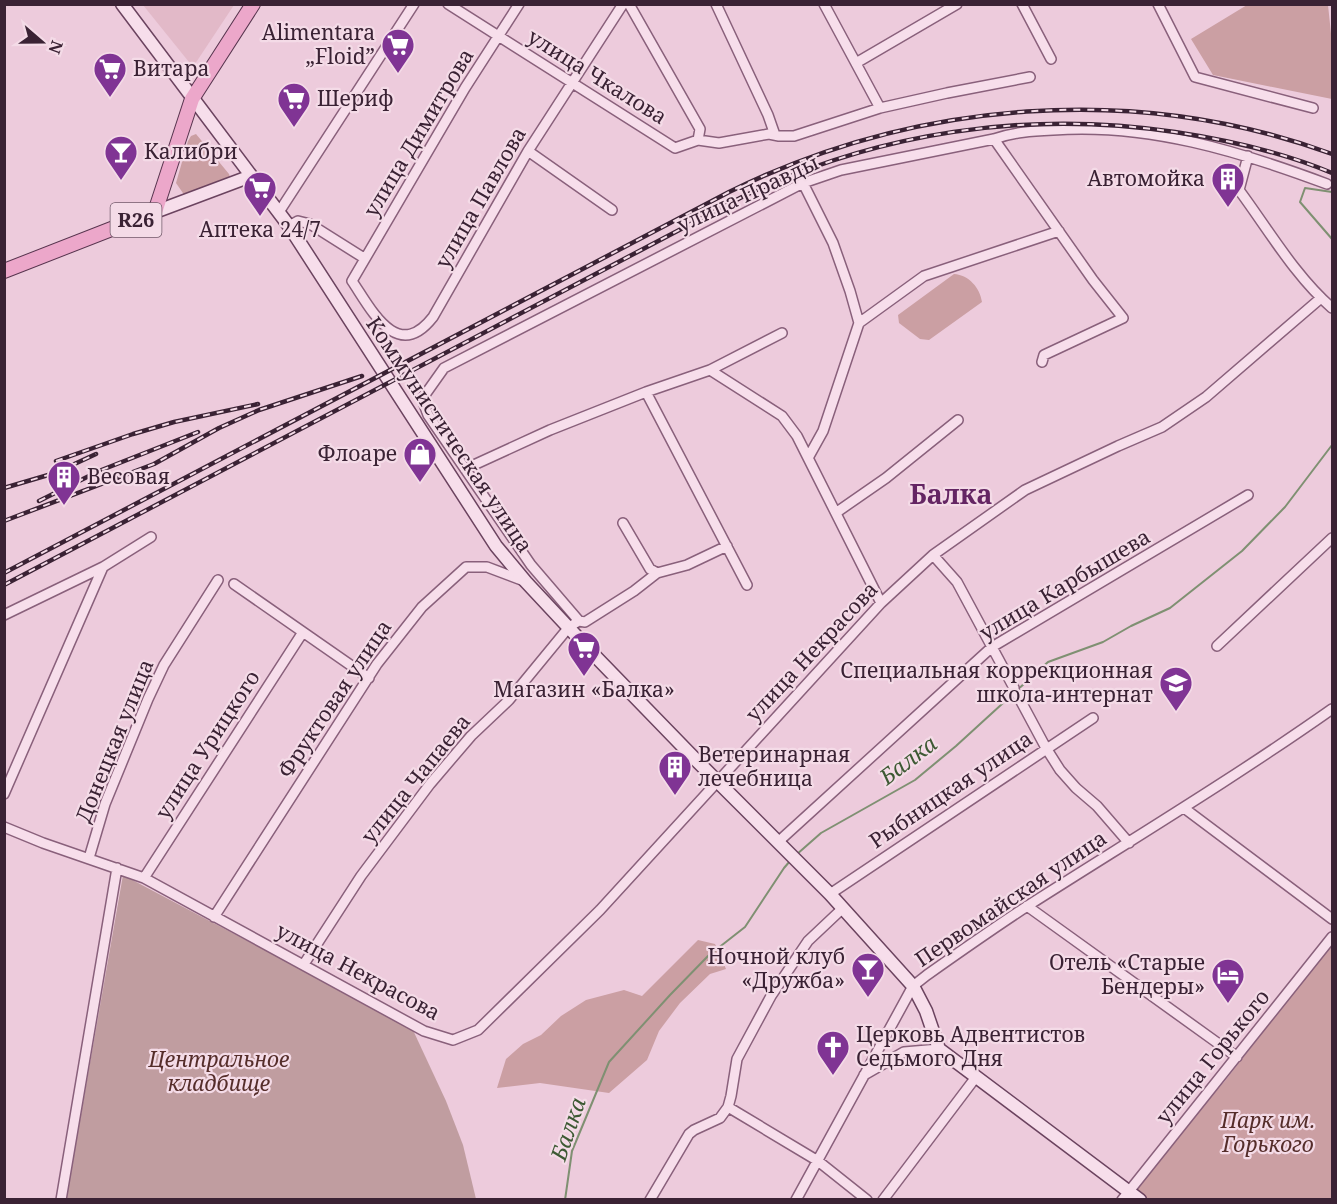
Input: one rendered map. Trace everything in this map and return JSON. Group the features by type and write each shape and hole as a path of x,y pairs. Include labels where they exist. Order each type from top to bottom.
{"main road":[{"name":"Коммунистическая улица","path":"122,4 289,226 496,546 526,582 574,624 717,780 831,894 913,986 927,1011 939,1048"},
{"name":"R26","path":"4,270 156,213 192,99 253,4"},
{"path":"156,213 251,176"},
{"path":"939,1048 1125,1196 1140,1200"}],"street":[{"path":"279,212 414,4"},
{"name":"улица Чкалова","path":"448,4 675,147 698,140 720,143 763,134 794,136 880,108 1030,77"},
{"name":"улица Димитрова","path":"352,281 519,4"},
{"name":"улица Павлова","path":"352,281 388,330 405,334 424,328 433,317 528,151 623,4"},
{"path":"629,4 700,129 698,140"},
{"path":"716,4 768,115 775,135"},
{"path":"824,4 880,108"},
{"path":"856,63 957,4"},
{"path":"1022,4 1051,59"},
{"path":"1158,4 1195,77 1313,108"},
{"name":"улица Правды","path":"465,469 428,416 422,399 444,368 802,183 841,170 994,139 1012,133 1083,128 1165,135 1248,156 1327,184"},
{"path":"994,139 1093,280 1123,318 1044,355 1042,362"},
{"path":"528,151 612,210"},
{"path":"1248,156 1239,190 1321,298 1332,308"},
{"path":"802,183 833,243 859,323 827,420 808,458"},
{"path":"289,226 298,221 310,224 364,258"},
{"path":"859,323 924,276 1059,231"},
{"name":"улица Некрасова","path":"4,827 144,878 424,1031 453,1040 478,1030 600,910 881,603 933,555 1025,490 1171,421 1206,398 1321,298"},
{"path":"727,546 687,565 657,573 634,591 585,622 574,624 465,469 550,430 646,392 710,370 782,333"},
{"path":"710,370 782,416 797,436 881,603"},
{"path":"646,392 747,585"},
{"path":"837,512 886,478 958,420"},
{"name":"улица Карбышева","path":"778,842 992,647 1248,495"},
{"path":"623,523 650,568 657,573"},
{"path":"4,615 103,567 151,537"},
{"path":"1216,646 1332,538"},
{"path":"933,555 957,582 1046,748 1071,782 1097,806 1129,843"},
{"path":"4,794 103,567"},
{"name":"Фруктовая улица","path":"214,917 377,664 422,607 466,567 487,567 526,582"},
{"name":"Донецкая улица","path":"89,858 105,804 148,699 164,665 218,580"},
{"path":"234,584 369,678"},
{"name":"улица Чапаева","path":"304,964 361,876 430,784 471,736 509,700 574,624"},
{"name":"улица Урицкого","path":"144,878 303,632"},
{"name":"Первомайская улица","path":"796,1200 913,986 1027,906 1296,736 1332,709"},
{"name":"Рыбницкая улица","path":"831,894 1093,717"},
{"path":"1184,808 1332,919"},
{"path":"61,1200 117,868"},
{"path":"1027,906 1237,1056"},
{"path":"650,1200 689,1134 716,1121 728,1107 737,1059 771,996 808,941 843,908"},
{"name":"улица Горького","path":"1125,1196 1332,937"},
{"path":"864,1075 904,1052 939,1048"},
{"path":"883,1200 976,1077"},
{"path":"728,1107 818,1161 867,1200"}],"shaded area":[{"path":"143,5 234,5 193,67"}],"green space":[{"path":"1247,5 1328,5 1332,43 1332,99 1213,75 1191,39"},
{"path":"196,134 230,177 185,196 176,183 188,141"},
{"path":"954,274 973,283 982,302 929,340 920,339 899,323 898,315"},
{"name":"Центральное кладбище","path":"123,875 412,1028 446,1101 463,1145 476,1199 66,1200"},
{"path":"698,940 715,944 726,969 710,974 680,1003 659,1031 647,1060 609,1093 540,1083 497,1088 506,1059 523,1044 541,1035 561,1016 586,1000 624,990 642,996"},
{"name":"Парк им. Горького","path":"1332,944 1332,1199 1140,1200 1129,1192 1224,1082"}],"waterway":[{"name":"Балка","path":"1332,192 1305,188 1300,202 1332,239"},
{"name":"Балка","path":"796,855 821,833 915,780 1048,662 1103,642 1170,608 1242,551 1285,507 1332,445"},
{"name":"Балка","path":"565,1200 572,1151 609,1062 708,956 745,927 790,861"}],"railway":[{"path":"4,573 729,192 800,161 874,137 950,121 1027,112 1104,110 1181,117 1257,131 1332,154"},
{"path":"4,585 742,197 846,156 899,142 954,132 1008,126 1064,124 1119,126 1215,139 1274,153 1332,173"},
{"path":"4,521 154,464 219,428 259,410 362,376"},
{"path":"56,461 174,422 258,404"},
{"path":"39,501 99,471 198,432"},
{"path":"4,488 55,473 96,454"}],"place":[{"name":"Alimentara „Floid”","path":"398,74"},
{"name":"Витара","path":"110,98"},
{"name":"Шериф","path":"294,128"},
{"name":"Калибри","path":"121,181"},
{"name":"Автомойка","path":"1228,208"},
{"name":"Аптека 24/7","path":"260,217"},
{"name":"Флоаре","path":"420,483"},
{"name":"Весовая","path":"64,506"},
{"name":"Магазин «Балка»","path":"584,677"},
{"name":"Специальная коррекционная школа-интернат","path":"1176,712"},
{"name":"Ветеринарная лечебница","path":"675,796"},
{"name":"Ночной клуб «Дружба»","path":"868,998"},
{"name":"Отель «Старые Бендеры»","path":"1228,1004"},
{"name":"Церковь Адвентистов Седьмого Дня","path":"833,1076"}],"district":[{"name":"Балка","path":"951,495"}]}
